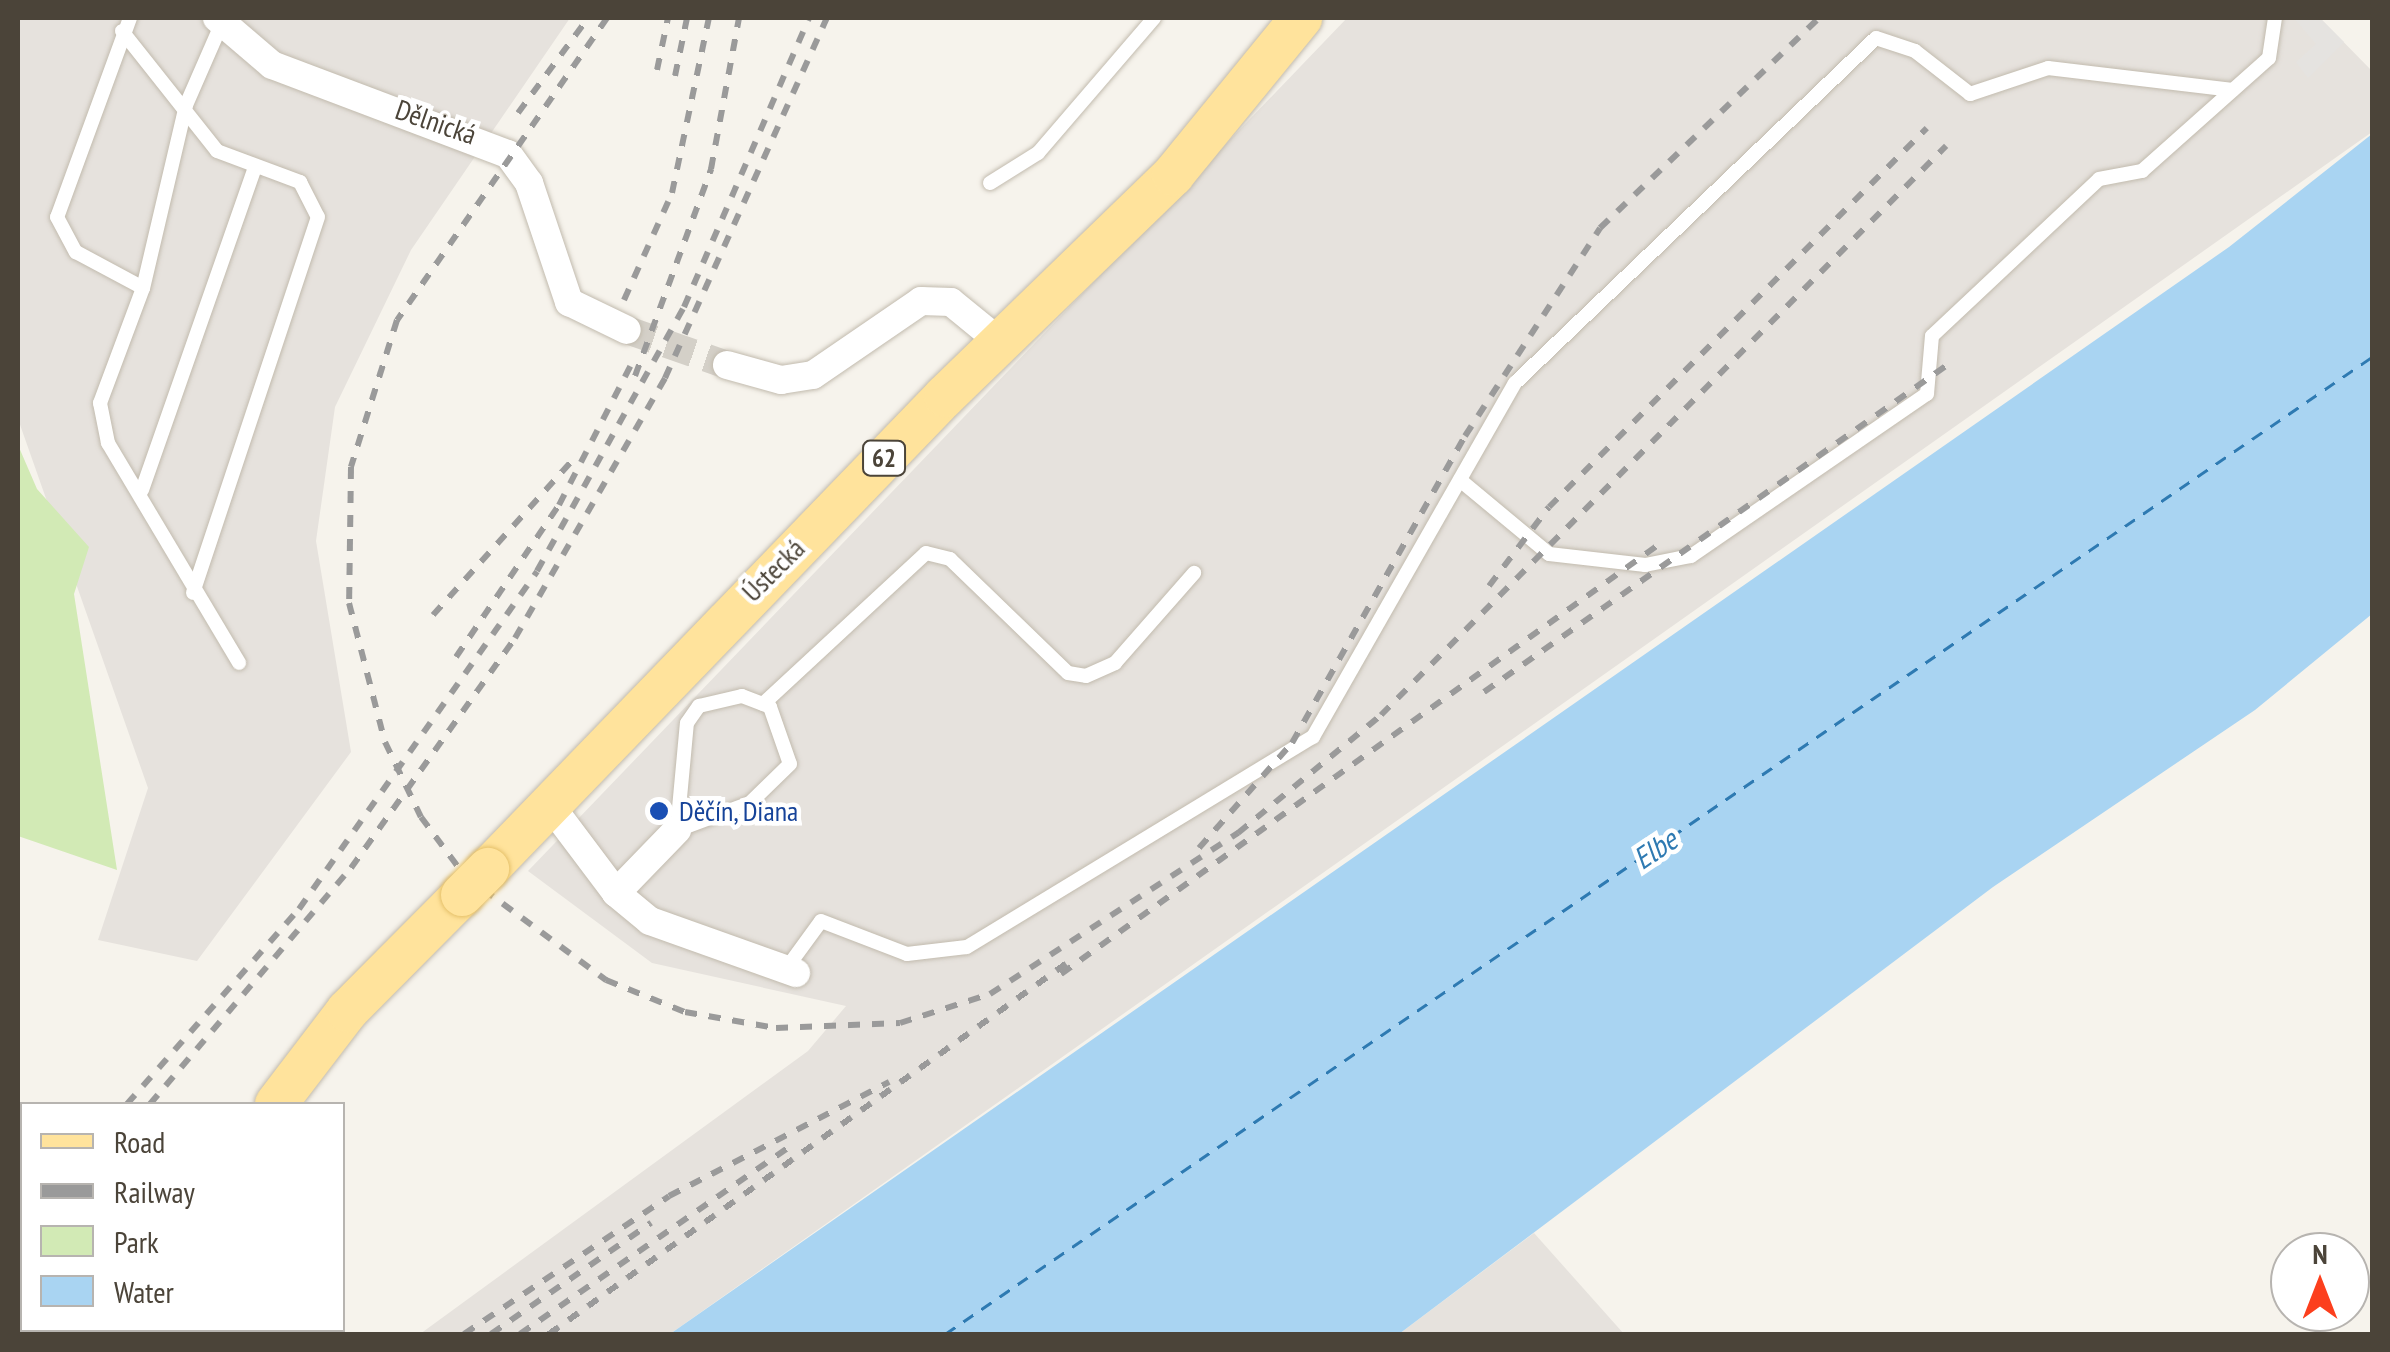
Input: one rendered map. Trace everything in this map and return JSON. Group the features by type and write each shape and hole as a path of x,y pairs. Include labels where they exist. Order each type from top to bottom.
{"main road":[{"name":"Ústecká","path":"278,1102 347,1011 1000,342 1174,176 1296,25"}],"street":[{"name":"Ústecká","path":"1296,25 1322,18"},
{"name":"Dělnická","path":"219,21 272,65 508,154 530,183 570,302 628,330"},
{"path":"727,365 764,378 813,375 922,302 951,302 1000,342"},
{"path":"550,805 616,893 675,936 791,972"},
{"path":"616,893 678,830"}],"lane":[{"path":"990,183 1038,152 1154,18"},
{"path":"1460,480 1549,554 1646,565 1691,556 1927,394 1932,336 2099,179 2142,171 2269,58 2275,18"},
{"path":"219,21 186,104 143,288 100,403 108,442 142,490 193,593 239,663"},
{"path":"126,24 217,151 300,182 318,217 193,593"},
{"path":"126,24 57,217 76,252 143,288"},
{"path":"791,972 821,921 908,954 966,947 1313,737 1515,382 1876,38 1915,51 1970,94 2048,68 2233,90"},
{"path":"142,490 255,168"},
{"path":"764,704 926,553 950,559 1068,673 1086,676 1115,663 1194,574"},
{"path":"717,698 764,704 784,731 790,764 750,803 678,830 686,723 717,698"}],"shaded area":[{"path":"18,18 570,18 411,250 335,407 316,541 351,752 197,961 98,940 148,788 18,419"},
{"path":"1347,18 2320,18 2372,71 2372,132 670,1334 420,1334 808,1051 846,1006 652,963 528,871"},
{"path":"2294,18 2320,18 2344,42 2308,78 2296,62 2316,44"},
{"path":"1534,1233 1624,1334 1399,1334"}],"green space":[{"path":"18,445 37,489 89,547 74,594 117,870 18,836"}],"water":[{"name":"Elbe","path":"2372,134 2372,614 2255,710 1993,887 1399,1334 670,1334 2229,247"}],"ferry route":[{"path":"945,1334 2372,357"}],"tunnel":[{"path":"627,330 727,365"}],"railway":[{"path":"518,113 588,18"},
{"path":"607,18 397,320 351,467 349,603 385,742 421,817 464,875 606,980 685,1012 776,1028 900,1023 990,994 1238,833 1381,715 1946,146"},
{"path":"657,70 668,18"},
{"path":"675,76 687,18"},
{"path":"624,300 672,193 709,18"},
{"path":"635,376 711,169 739,18"},
{"path":"129,1102 299,909 537,571 684,307 809,18"},
{"path":"152,1102 351,868 515,638 665,378 827,18"},
{"path":"1199,848 1292,743 1465,436 1600,228 1819,18"},
{"path":"1489,586 1549,507 1927,128"},
{"path":"456,657 559,505 634,359"},
{"path":"1484,692 1950,363"},
{"path":"433,615 570,463"},
{"path":"1061,974 1658,545"},
{"path":"549,1334 1071,960"},
{"path":"464,1334 669,1196 889,1082"},
{"path":"520,1334 791,1146"},
{"path":"491,1334 651,1223"}],"place":[{"name":"Děčín, Diana","path":"659,811"}]}
